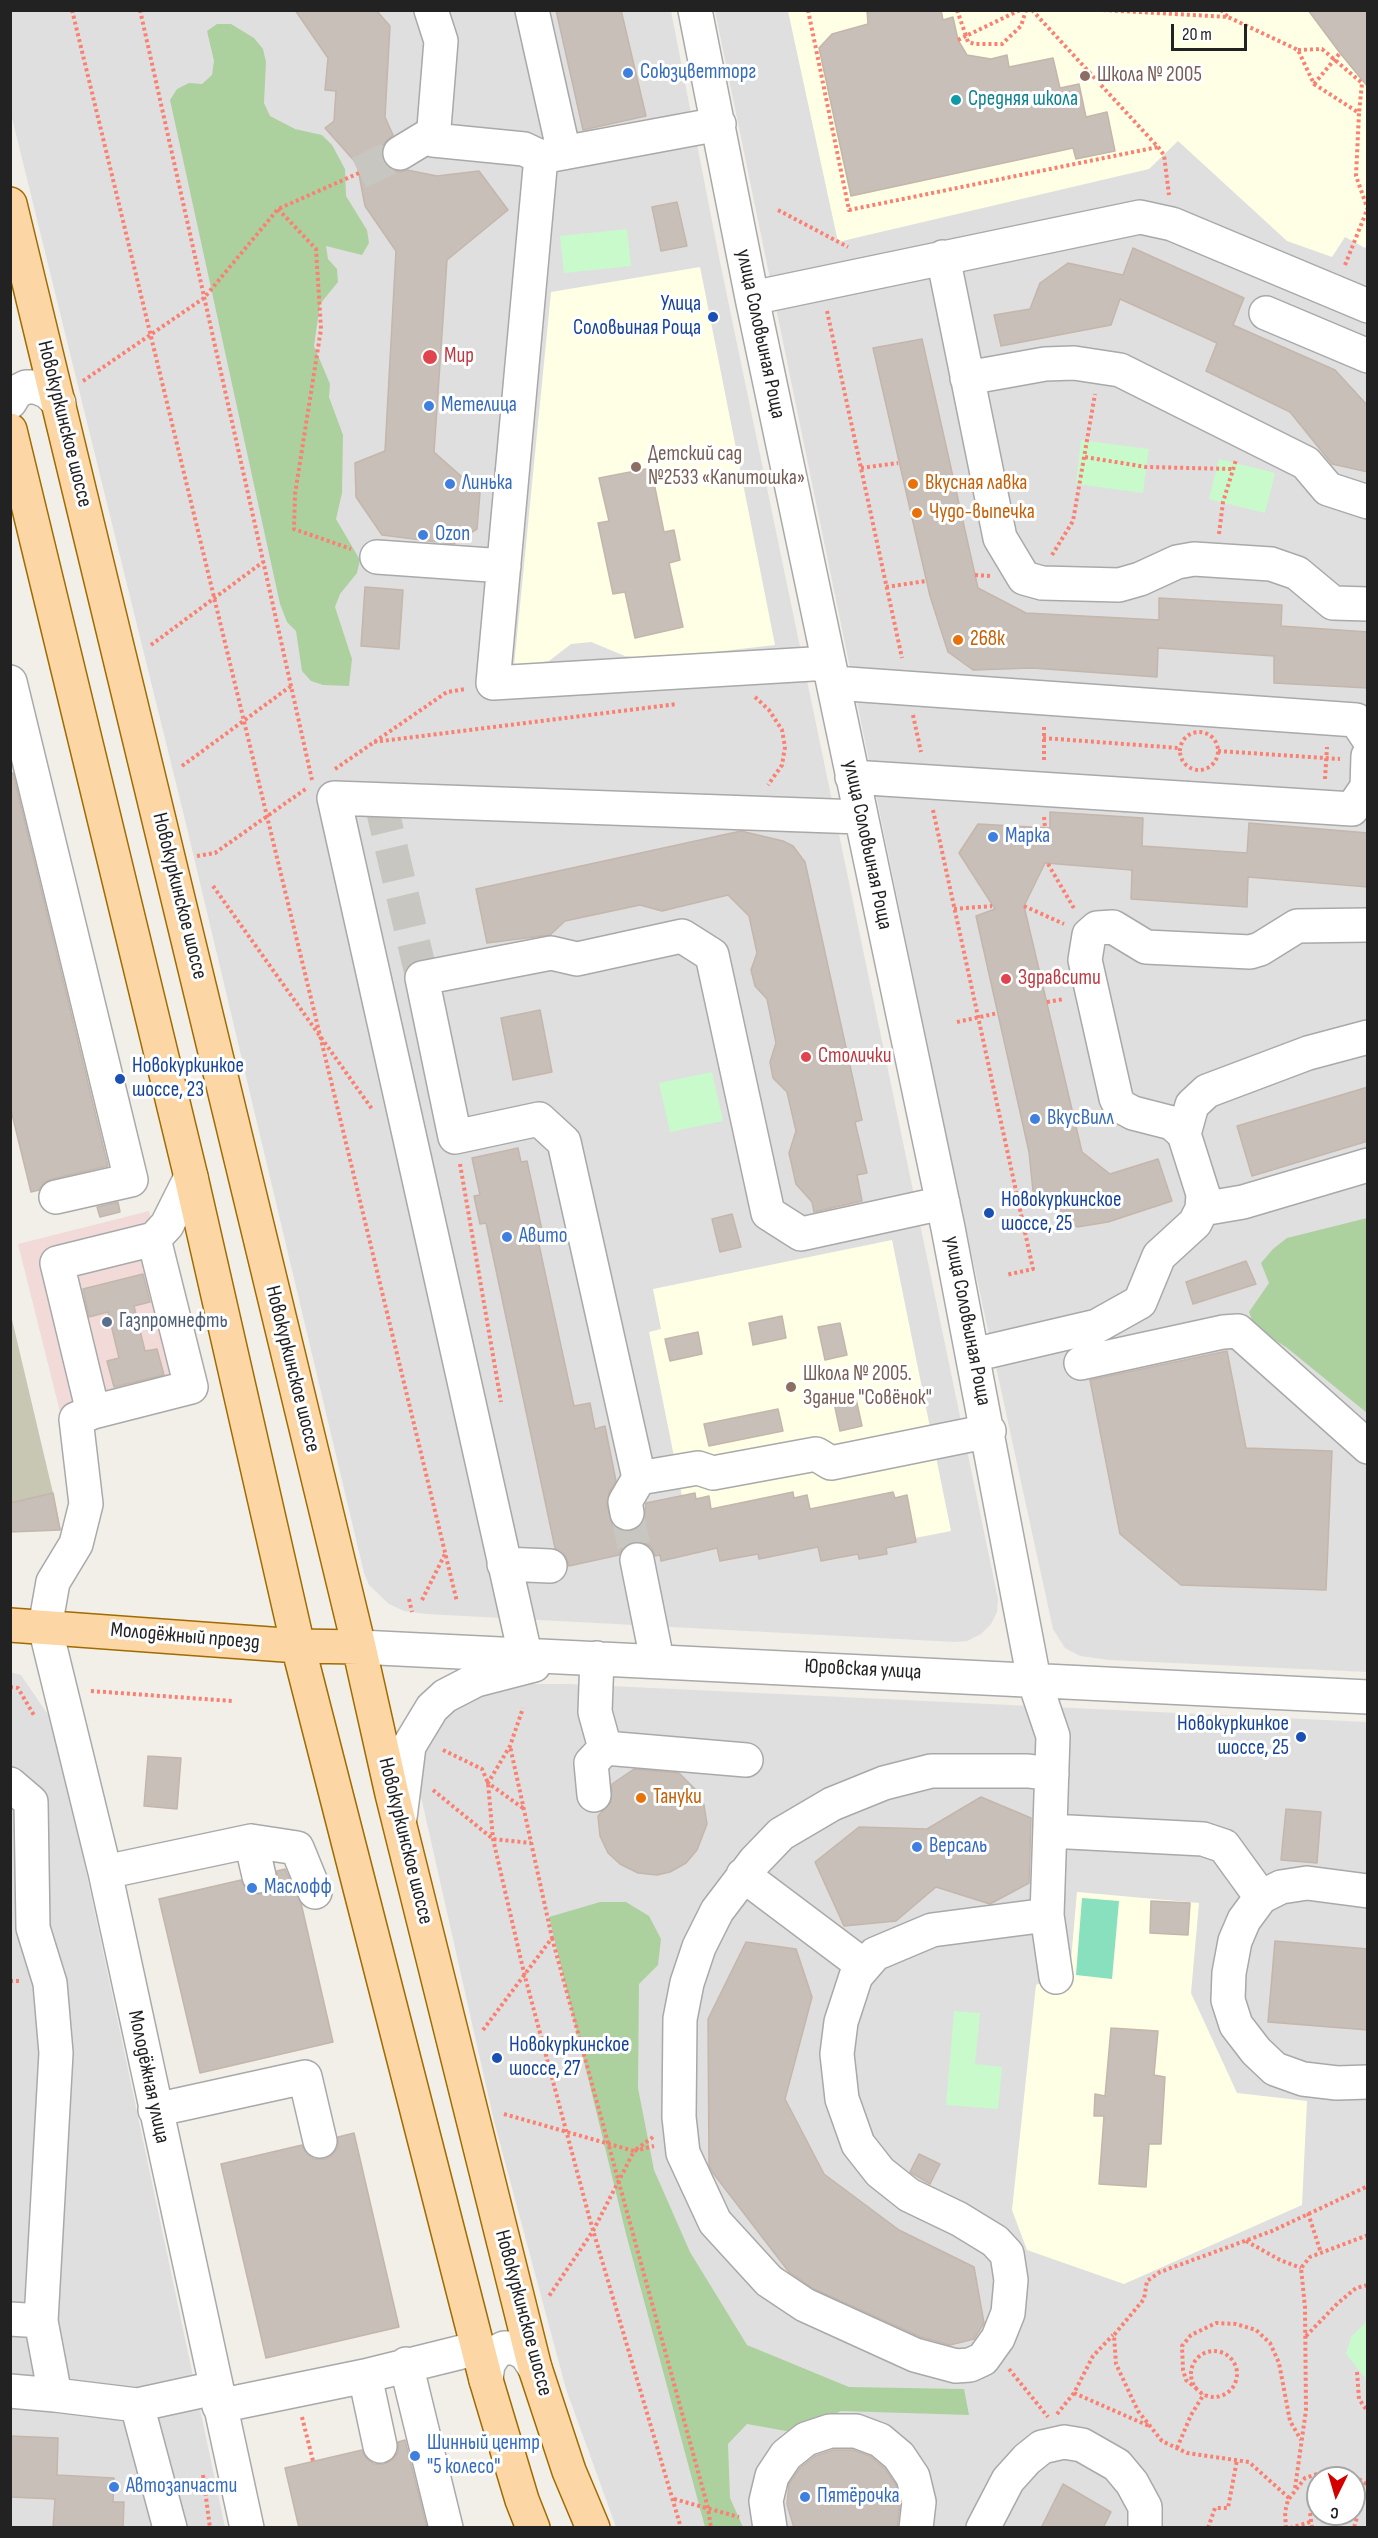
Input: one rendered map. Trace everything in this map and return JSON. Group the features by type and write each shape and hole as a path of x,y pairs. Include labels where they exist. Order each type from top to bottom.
{"main road":[{"name":"Новокуркинское шоссе","path":"10,204 71,393 359,1647 535,2368 569,2470 593,2528"},
{"path":"11,431 191,1177 298,1646 486,2380 522,2500 533,2528"},
{"name":"Молодёжный проезд","path":"10,1625 298,1646 359,1647"}],"street":[{"path":"431,10 441,41 433,140 524,149 553,155 718,124"},
{"path":"532,10 553,155 504,566 493,683 832,673 1044,698 1356,720 1368,738"},
{"name":"улица Соловьиная Роща","path":"694,10 860,817 943,1203 989,1431 1034,1680 1053,1736 1047,1916 1056,1977"},
{"path":"400,153 433,133"},
{"path":"752,298 1140,217 1172,224 1347,297 1324,338"},
{"path":"943,257 1000,538 1024,578 1036,582 1119,585 1140,579 1177,562 1194,559 1260,563 1271,564 1297,573 1333,603 1368,604"},
{"path":"1266,314 1368,356"},
{"path":"967,378 1045,364 1074,363 1120,370 1306,463 1328,489 1368,502"},
{"path":"10,402 16,393 26,387 36,387 48,392 71,393"},
{"path":"376,558 504,566"},
{"path":"10,682 131,1180 56,1197"},
{"path":"852,777 1352,809 1366,787 1368,756"},
{"path":"525,1654 334,798 860,817"},
{"path":"973,1355 1097,1326 1140,1302 1160,1256 1194,1223 1202,1209 1203,1194 1184,1134 1172,1123 1133,1113 1120,1106 1085,960 1089,935 1097,928 1113,927 1146,947 1250,952 1260,949 1297,926 1368,925"},
{"path":"627,1513 625,1502 639,1478 564,1142 539,1119 455,1137 422,978 551,953 577,959 682,936 712,955 768,1213 801,1234 943,1203"},
{"path":"1184,1134 1192,1106 1207,1091 1308,1053 1368,1037"},
{"path":"1202,1209 1243,1202 1368,1166"},
{"path":"93,1412 57,1263 153,1239 167,1225 191,1177"},
{"path":"45,1627 53,1581 76,1544 86,1504 76,1419 93,1412 191,1387 153,1239"},
{"path":"1122,1312 1132,1351"},
{"path":"1081,1363 1224,1332 1238,1331 1368,1447"},
{"path":"639,1478 698,1468 714,1473 816,1454 831,1463 989,1431"},
{"path":"637,1560 657,1660"},
{"path":"504,1564 550,1566"},
{"name":"Молодёжная улица","path":"45,1627 105,1872 247,2528"},
{"name":"Юровская улица","path":"359,1647 1368,1697"},
{"path":"400,1821 409,1746 432,1708 445,1696 476,1680 585,1657 595,1712 605,1748"},
{"path":"605,1748 746,1760"},
{"path":"594,1796 591,1763 605,1748"},
{"path":"1047,1916 932,1930 875,1954 856,1976 847,1997 837,2054 842,2099 848,2121 858,2144 880,2172 909,2195 959,2218 995,2241 1007,2254 1011,2280 1008,2313 992,2348 983,2359 970,2365 956,2366 915,2355 805,2305 769,2282 715,2222 683,2153 680,2019 687,1983 699,1947 717,1911 743,1875 781,1833 832,1804 884,1783 931,1771 1028,1771 1052,1774"},
{"path":"10,1784 31,1802 33,1928 50,1983 56,2053 26,2320 55,2395"},
{"path":"1050,1831 1203,1839 1224,1846 1262,1897"},
{"path":"105,1872 251,1841 297,1848 315,1892"},
{"path":"251,1841 259,1876"},
{"path":"743,1875 864,1966"},
{"path":"1368,1891 1307,1883 1281,1887 1262,1897 1244,1920 1235,1941 1229,1973 1228,2000 1236,2025 1256,2051 1275,2069 1303,2079 1337,2083 1368,2082"},
{"path":"155,2110 304,2077 320,2141"},
{"path":"10,2391 137,2405 296,2390 365,2376 478,2348"},
{"path":"486,2380 488,2364 496,2352 504,2348 515,2348 526,2354 535,2368"},
{"path":"406,2364 446,2528"},
{"path":"365,2376 381,2446"},
{"path":"137,2405 170,2528"},
{"path":"769,2526 766,2501 772,2476 782,2462 806,2439 830,2431 856,2432 880,2440 899,2456 913,2477 919,2502 916,2528"},
{"path":"983,2528 1008,2480 1027,2459 1042,2447 1064,2442 1082,2445 1117,2465 1132,2483 1145,2507 1145,2528"}],"path":[{"path":"72,10 457,1602"},
{"path":"140,10 313,784"},
{"path":"808,10 849,210 1158,147"},
{"path":"957,10 968,42 975,44 1002,44 1021,26 1026,10"},
{"path":"958,40 1020,10"},
{"path":"1032,10 1164,155 1172,224"},
{"path":"1103,10 1228,17"},
{"path":"1221,10 1228,17 1298,50 1322,49 1362,83 1356,176 1367,210 1347,297"},
{"path":"1228,10 1228,17"},
{"path":"1298,50 1314,84 1359,113"},
{"path":"1314,84 1340,52"},
{"path":"71,393 204,298 278,209 358,173"},
{"path":"278,209 316,249 321,329 295,494 294,530 376,558"},
{"path":"778,210 888,269"},
{"path":"1036,582 1073,521 1100,367"},
{"path":"1085,457 1146,467 1233,469"},
{"path":"1223,502 1235,462"},
{"path":"861,468 898,463"},
{"path":"151,645 263,562"},
{"path":"886,587 926,581"},
{"path":"334,769 447,692 493,683"},
{"path":"182,766 243,719 291,687"},
{"path":"762,693 752,694 769,710 782,730 785,747 782,765 766,786"},
{"path":"1044,698 1044,789"},
{"path":"374,742 681,703"},
{"path":"1323,807 1329,718"},
{"path":"1203,732 1214,739 1218,752 1213,764 1196,770 1185,765 1179,748 1184,737 1203,732"},
{"path":"1044,738 1179,748"},
{"path":"1218,752 1367,761"},
{"path":"202,854 214,853 319,780"},
{"path":"1048,864 1089,935"},
{"path":"213,886 378,1118"},
{"path":"954,909 992,906"},
{"path":"1024,906 1089,935"},
{"path":"957,1022 998,1013"},
{"path":"455,1137 503,1413"},
{"path":"422,1600 445,1553"},
{"path":"409,1599 412,1612"},
{"path":"18,1688 232,1701"},
{"path":"488,1783 510,1746 523,1708"},
{"path":"510,1746 552,1938 708,2508 711,2528"},
{"path":"443,1750 482,1769 488,1783 493,1839 524,1973 593,2231 681,2528"},
{"path":"488,1783 523,1809"},
{"path":"428,1786 493,1839 531,1843"},
{"path":"483,2030 552,1938"},
{"path":"504,2114 567,2134 634,2151 593,2231 549,2296"},
{"path":"992,2348 1055,2424 1055,2416 1074,2393 1093,2356 1114,2335 1144,2298 1147,2281 1246,2241 1368,2186"},
{"path":"1308,2213 1321,2253"},
{"path":"1295,2488 1306,2410 1306,2336 1301,2268 1310,2257 1368,2235"},
{"path":"1246,2241 1280,2260 1301,2268"},
{"path":"1306,2336 1356,2288 1368,2285"},
{"path":"1197,2389 1191,2374 1197,2358 1212,2351 1228,2356 1237,2371 1231,2389 1223,2395 1204,2394 1197,2389 1186,2380 1183,2370 1182,2346 1191,2335 1216,2323 1236,2324 1256,2330 1269,2343 1279,2363 1290,2421 1302,2441"},
{"path":"1114,2335 1116,2364 1138,2412 1162,2441 1187,2453 1249,2462 1289,2498"},
{"path":"1357,2372 1359,2399 1368,2412"},
{"path":"296,2390 313,2461"},
{"path":"1074,2393 1150,2426"},
{"path":"1176,2448 1191,2415 1204,2394"},
{"path":"1208,2528 1215,2508 1228,2508 1237,2460"},
{"path":"1306,2523 1288,2528 1285,2512 1289,2498 1305,2478 1332,2469 1346,2471 1368,2485"},
{"path":"674,2499 769,2526"}],"shaded area":[{"path":"10,11 671,11 720,262 998,1599 997,1612 991,1624 981,1634 967,1641 955,1642 426,1614 404,1611 389,1604 369,1585 364,1573 186,824 11,114"},
{"path":"715,11 1367,11 1367,1672 1109,1660 1080,1656 1065,1648 1053,1629 951,1160"},
{"name":"Школа № 2005","path":"788,11 1367,11 1367,245 1365,248 1345,237 1332,257 1287,241 1178,141 1149,169 838,242"},
{"name":"Детский сад №2533 «Капитошка»","path":"700,267 775,645 653,659 625,656 591,642 571,644 549,661 514,666 551,292"},
{"name":"Газпромнефть","path":"149,1211 196,1399 65,1432 18,1244"},
{"name":"Школа № 2005. Здание \"Совёнок\"","path":"892,1240 951,1531 915,1538 907,1496 895,1498 893,1492 825,1506 811,1515 807,1495 794,1498 793,1492 725,1506 712,1515 709,1497 696,1499 695,1493 682,1496 649,1332 661,1329 653,1289"},
{"path":"10,1311 53,1493 61,1530 11,1532"},
{"path":"10,1672 21,1675 55,1725 225,2527 11,2527"},
{"path":"515,1684 569,1684 1367,1722 1367,2527 616,2527 566,2389 494,2121 419,1788 424,1734 462,1700"},
{"path":"1077,1892 1199,1903 1191,1993 1237,2093 1307,2101 1302,2205 1124,2284 1027,2250 1012,2210 1036,1985 1070,1971"}],"green space":[{"path":"217,24 231,24 254,38 263,49 266,62 264,103 270,116 295,129 322,135 332,145 345,169 346,196 367,230 369,243 362,255 326,246 328,259 337,269 338,282 320,304 314,346 330,384 329,397 343,435 342,493 336,519 360,560 357,573 340,594 335,607 352,659 349,686 323,685 311,681 302,671 296,631 287,622 280,604 170,100 177,89 189,83 202,84 212,75 214,61 207,31"},
{"path":"627,229 631,266 564,273 560,236"},
{"path":"1081,440 1149,449 1143,493 1076,484"},
{"path":"1219,459 1275,473 1265,513 1209,499"},
{"path":"712,1072 723,1121 670,1132 659,1083"},
{"path":"1367,1218 1367,1413 1286,1347 1255,1328 1249,1312 1269,1283 1261,1263 1273,1249 1287,1238"},
{"path":"1082,1898 1119,1901 1112,1979 1076,1975"},
{"path":"600,1902 626,1902 649,1916 661,1939 658,1965 639,1984 638,2088 654,2170 690,2252 747,2345 849,2387 964,2389 969,2415 841,2411 797,2433 747,2424 728,2444 730,2498 743,2527 705,2527 626,2234 549,1917"},
{"path":"954,2011 980,2013 975,2064 1002,2067 998,2109 946,2105"},
{"path":"1367,2321 1367,2380 1346,2354 1351,2337"}],"building":[{"path":"295,10 376,10 390,26 385,117 393,135 383,145 381,154 384,163 392,170 400,172 407,170 437,176 479,171 508,210 447,260 434,452 480,493 477,529 453,544 382,535 356,497 355,463 385,451 396,251 365,206 357,164 325,128 334,121 336,91 325,90 328,58"},
{"path":"556,10 621,10 646,116 583,130"},
{"name":"Средняя школа","path":"867,10 941,10 943,20 953,17 958,40 967,55 991,59 1007,55 1009,67 1053,58 1060,88 1079,84 1086,117 1107,112 1115,151 1076,159 1073,148 851,196 819,48 832,34 868,24"},
{"path":"1308,10 1368,10 1368,87 1340,53"},
{"path":"677,202 687,246 661,251 652,207"},
{"path":"1133,248 1244,298 1233,325 1335,370 1368,406 1368,472 1332,464 1290,412 1206,371 1217,343 1120,299 1111,325 1001,346 994,315 1030,309 1040,283 1068,263 1123,275"},
{"path":"922,339 978,588 1026,613 1159,620 1159,598 1282,605 1281,626 1368,632 1368,688 1274,683 1274,656 1158,648 1157,677 1032,668 973,670 948,652 930,596 873,348"},
{"path":"651,468 664,532 674,530 680,560 669,563 683,627 635,638 625,592 613,594 598,523 609,521 599,478"},
{"path":"365,587 403,590 399,649 361,646"},
{"path":"10,773 13,773 108,1166 52,1179 44,1183 39,1190 31,1192 10,1106"},
{"path":"1050,812 1143,818 1142,846 1247,853 1249,823 1368,833 1368,887 1248,877 1247,907 1131,899 1132,870 1045,863 1024,906 1082,1152 1110,1174 1158,1159 1172,1201 1108,1222 1077,1227 1033,1191 1029,1152 976,916 995,909 959,853 978,824 1050,828"},
{"path":"741,831 783,841 793,846 805,862 862,1120 855,1122 867,1173 857,1175 862,1201 814,1212 812,1202 796,1184 789,1153 796,1131 787,1092 773,1078 770,1062 776,1043 767,999 755,986 751,970 757,953 749,916 728,895 662,911 640,905 565,921 550,935 487,943 476,889"},
{"path":"540,1010 552,1072 513,1080 501,1018"},
{"path":"1368,1087 1368,1141 1252,1176 1237,1126"},
{"path":"518,1148 521,1162 527,1161 542,1230 536,1231 574,1406 590,1403 595,1429 605,1426 616,1481 609,1493 607,1505 613,1526 621,1531 631,1531 640,1527 644,1520 646,1503 695,1493 696,1499 709,1496 711,1509 793,1492 794,1498 807,1495 810,1509 893,1492 895,1498 907,1495 916,1542 886,1548 887,1554 859,1559 858,1554 821,1561 818,1547 759,1559 758,1554 720,1561 717,1548 661,1561 660,1555 655,1556 651,1547 642,1542 634,1542 624,1546 619,1555 569,1566 566,1557 555,1548 486,1223 480,1224 474,1196 480,1195 472,1158"},
{"path":"118,1202 120,1212 100,1217 97,1207"},
{"path":"732,1214 741,1247 720,1252 712,1219"},
{"path":"1246,1261 1256,1284 1193,1304 1186,1282"},
{"path":"143,1274 150,1302 134,1306 145,1351 157,1349 164,1375 114,1387 107,1361 119,1358 108,1312 89,1317 83,1289"},
{"path":"782,1316 786,1338 753,1345 749,1323"},
{"path":"840,1323 847,1355 825,1360 818,1327"},
{"path":"698,1332 702,1354 670,1361 665,1339"},
{"path":"1227,1351 1246,1448 1332,1451 1326,1590 1181,1585 1120,1534 1090,1380"},
{"path":"855,1394 862,1426 840,1431 833,1398"},
{"path":"778,1409 783,1431 709,1446 704,1424"},
{"path":"53,1493 60,1530 10,1532 10,1503"},
{"path":"148,1756 181,1758 177,1809 144,1806"},
{"path":"634,1769 679,1773 700,1794 704,1805 707,1824 697,1850 686,1863 670,1872 657,1875 638,1873 620,1864 608,1853 600,1836 598,1816 611,1802 612,1784"},
{"path":"981,1797 1031,1818 1029,1883 990,1904 936,1887 896,1921 844,1926 815,1862 859,1827 927,1829"},
{"path":"1286,1809 1321,1812 1317,1863 1281,1860"},
{"path":"285,1869 301,1903 333,2042 200,2073 159,1899 241,1880 245,1888 253,1894 264,1894 277,1882 277,1871"},
{"path":"1151,1901 1190,1903 1188,1935 1150,1933"},
{"path":"1275,1941 1368,1949 1368,2030 1268,2022"},
{"path":"746,1942 796,1949 812,1997 785,2099 824,2174 899,2230 974,2267 984,2323 974,2339 950,2345 921,2337 814,2289 789,2272 713,2173 709,2165 708,2019"},
{"path":"1111,2028 1158,2031 1154,2075 1165,2077 1161,2144 1149,2144 1146,2187 1099,2184 1104,2116 1094,2116 1095,2094 1105,2096"},
{"path":"354,2133 399,2327 266,2358 221,2164 302,2145 306,2153 314,2159 325,2159 332,2155 338,2147 338,2137"},
{"path":"919,2154 940,2164 930,2184 910,2172"},
{"path":"10,2436 58,2438 57,2475 114,2478 113,2502 124,2502 123,2528 53,2528 55,2499 10,2497"},
{"path":"405,2440 427,2528 299,2528 285,2468 362,2450 366,2458 374,2464 384,2464 393,2459 398,2452 398,2442"},
{"path":"833,2450 853,2450 870,2456 885,2469 896,2485 900,2503 897,2528 794,2528 787,2504 789,2484 800,2468 815,2456"},
{"path":"1063,2484 1111,2512 1103,2528 1041,2528"}],"tunnel":[{"path":"359,173 400,153"},
{"path":"380,800 422,978"},
{"path":"627,1513 637,1560"}],"place":[{"name":"Союзцветторг","path":"628,73"},
{"name":"Школа № 2005","path":"1085,76"},
{"name":"Средняя школа","path":"956,100"},
{"name":"Улица Соловьиная Роща","path":"713,317"},
{"name":"Мир","path":"430,357"},
{"name":"Метелица","path":"429,406"},
{"name":"Детский сад №2533 «Капитошка»","path":"636,467"},
{"name":"Линька","path":"450,484"},
{"name":"Вкусная лавка","path":"913,484"},
{"name":"Чудо-выпечка","path":"917,513"},
{"name":"Ozon","path":"423,535"},
{"name":"268к","path":"958,640"},
{"name":"Марка","path":"993,837"},
{"name":"Здравсити","path":"1006,979"},
{"name":"Столички","path":"806,1057"},
{"name":"Новокуркинкое шоссе, 23","path":"120,1079"},
{"name":"ВкусВилл","path":"1035,1119"},
{"name":"Новокуркинское шоссе, 25","path":"989,1213"},
{"name":"Авито","path":"507,1237"},
{"name":"Газпромнефть","path":"107,1322"},
{"name":"Школа № 2005. Здание \"Совёнок\"","path":"791,1387"},
{"name":"Новокуркинкое шоссе, 25","path":"1301,1737"},
{"name":"Тануки","path":"641,1798"},
{"name":"Версаль","path":"917,1847"},
{"name":"Маслофф","path":"252,1888"},
{"name":"Новокуркинское шоссе, 27","path":"497,2058"},
{"name":"Шинный центр \"5 колесо\"","path":"415,2456"},
{"name":"Автозапчасти","path":"114,2487"},
{"name":"Пятёрочка","path":"805,2497"}]}
